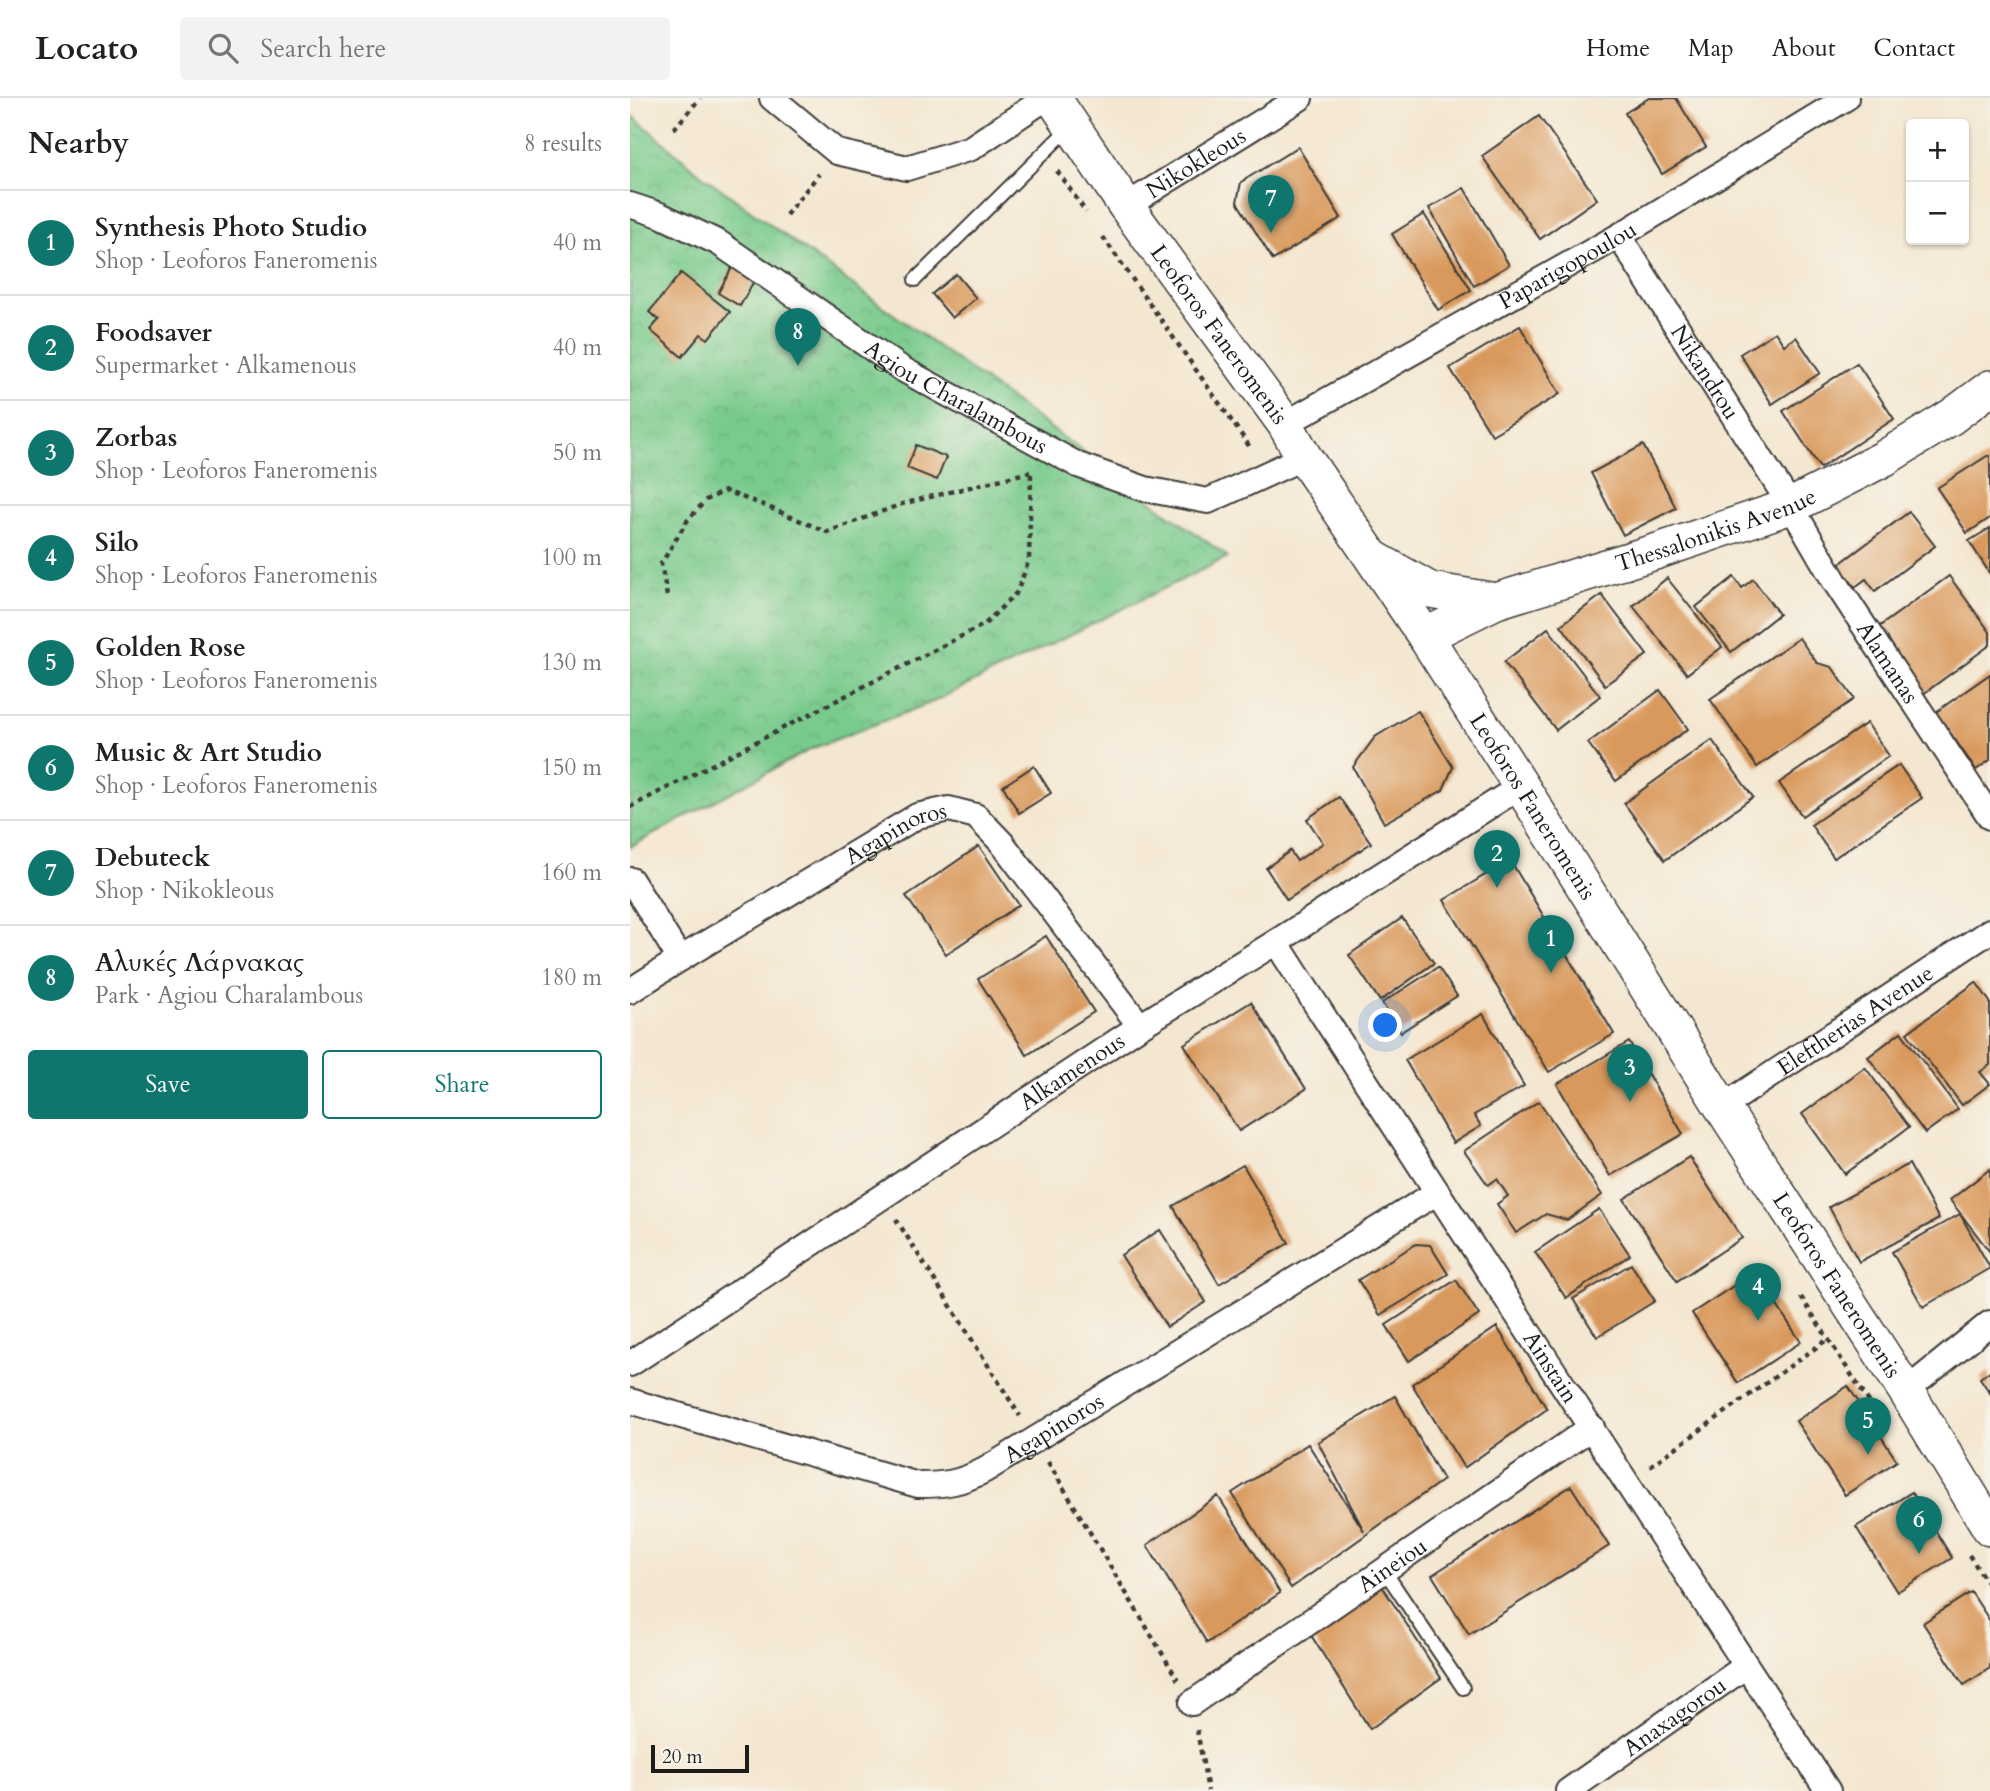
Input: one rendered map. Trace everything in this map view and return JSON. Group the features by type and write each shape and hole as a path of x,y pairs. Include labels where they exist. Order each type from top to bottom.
{"main road":[{"name":"Leoforos Faneromenis","path":"1062,112 1126,206 1284,424 1424,636 1722,1107 1906,1391 1990,1528"},
{"name":"Thessalonikis Avenue","path":"1424,636 1496,601 1791,506 1883,459 1951,417 1990,388"},
{"path":"1370,556 1430,590 1496,601"}],"street":[{"path":"772,98 837,152 907,169 971,148 1046,98"},
{"name":"Nikokleous","path":"1126,206 1300,98"},
{"name":"Paparigopoulou","path":"1284,424 1619,236 1846,98"},
{"name":"Agiou Charalambous","path":"630,205 660,215 719,243 902,369 1078,465 1134,485 1208,501 1304,457"},
{"name":"Nikandrou","path":"1619,236 1791,506"},
{"name":"Alamanas","path":"1791,506 1835,582 1990,817"},
{"name":"Alkamenous","path":"630,1364 1140,1026 1521,786"},
{"name":"Agapinoros","path":"630,991 917,816 949,809 976,817 1002,843 1140,1026"},
{"path":"631,880 680,959"},
{"name":"Eleftherias Avenue","path":"1722,1107 1990,931"},
{"name":"Ainstain","path":"1276,942 1436,1193 1592,1427 1828,1791"},
{"name":"Agapinoros","path":"630,1401 918,1485 948,1485 967,1479 1035,1440 1436,1193"},
{"path":"1906,1391 1990,1323"},
{"name":"Aineiou","path":"1192,1703 1592,1427"},
{"name":"Anaxagorou","path":"1567,1791 1746,1666"}],"lane":[{"path":"915,280 1044,153 1062,112"},
{"path":"1384,1570 1462,1688"}],"path":[{"path":"674,129 700,98"},
{"path":"786,215 837,152"},
{"path":"1044,153 1092,222"},
{"path":"1100,233 1268,474"},
{"path":"630,807 985,624 1017,592 1029,560 1032,440"},
{"path":"667,596 661,564 687,521 706,500 725,491 828,532 902,504 1031,472"},
{"path":"882,1197 1035,1440 1192,1703 1208,1791"},
{"path":"1626,1482 1858,1317"}],"green space":[{"path":"630,114 703,176 1228,557 935,701 811,749 630,847"}],"building":[{"path":"1649,98 1676,98 1706,147 1662,174 1625,113"},
{"path":"1539,116 1597,199 1540,239 1482,156"},
{"path":"1298,147 1341,218 1273,260 1237,202 1241,182"},
{"path":"1464,188 1509,265 1474,286 1429,208"},
{"path":"1424,214 1471,290 1438,310 1392,234"},
{"path":"733,266 755,279 740,306 718,293"},
{"path":"681,273 730,312 708,339 701,334 682,357 650,330 659,320 649,312"},
{"path":"956,274 976,298 952,318 932,294"},
{"path":"1520,326 1560,394 1492,435 1450,368"},
{"path":"1775,332 1784,345 1796,337 1820,373 1772,404 1740,354"},
{"path":"1857,363 1894,419 1820,468 1783,411"},
{"path":"916,445 946,457 937,480 907,468"},
{"path":"1643,445 1676,508 1623,535 1591,473"},
{"path":"1990,456 1990,518 1967,533 1937,488"},
{"path":"1909,512 1935,546 1875,591 1866,579 1855,587 1838,565"},
{"path":"1990,528 1990,574 1969,541"},
{"path":"1949,576 1990,632 1990,645 1923,694 1876,629"},
{"path":"1734,577 1742,588 1753,579 1779,614 1731,652 1696,607"},
{"path":"1667,578 1722,647 1687,674 1633,606"},
{"path":"1602,595 1647,655 1605,685 1561,625"},
{"path":"1548,628 1600,696 1556,730 1504,662"},
{"path":"1799,638 1817,663 1832,667 1854,699 1757,767 1710,699"},
{"path":"1990,674 1990,760 1976,770 1936,712"},
{"path":"1660,690 1688,729 1616,781 1588,743"},
{"path":"1418,711 1453,767 1443,790 1384,823 1353,767 1375,737"},
{"path":"1867,723 1889,756 1802,816 1779,783"},
{"path":"1712,740 1753,797 1665,860 1624,803"},
{"path":"1899,765 1922,798 1834,858 1811,825"},
{"path":"1034,766 1051,793 1019,813 1003,786"},
{"path":"1339,797 1371,843 1287,900 1266,868 1290,851 1297,861 1323,843 1307,819"},
{"path":"979,846 1019,905 946,954 906,896"},
{"path":"1510,860 1614,1034 1549,1072 1444,900"},
{"path":"1402,918 1434,963 1380,1001 1349,955"},
{"path":"1046,936 1094,1012 1027,1055 978,979"},
{"path":"1438,967 1457,996 1401,1032 1382,1003"},
{"path":"1976,982 1990,1002 1990,1065 1980,1072 1990,1084 1962,1105 1907,1033"},
{"path":"1251,1002 1306,1089 1239,1131 1184,1044"},
{"path":"1483,1014 1524,1086 1474,1115 1481,1126 1453,1143 1405,1060"},
{"path":"1901,1032 1958,1109 1925,1133 1868,1057"},
{"path":"1629,1042 1683,1134 1610,1176 1557,1084"},
{"path":"1865,1067 1909,1127 1845,1174 1802,1114"},
{"path":"1539,1101 1602,1195 1567,1220 1546,1214 1516,1233 1497,1204 1508,1196 1497,1179 1488,1185 1464,1151"},
{"path":"1689,1157 1742,1238 1677,1281 1624,1199"},
{"path":"1909,1164 1939,1219 1859,1262 1829,1207"},
{"path":"1243,1165 1289,1243 1219,1284 1173,1206"},
{"path":"1990,1169 1990,1252 1950,1200"},
{"path":"1599,1209 1630,1255 1566,1298 1535,1252"},
{"path":"1960,1214 1990,1268 1923,1307 1892,1252"},
{"path":"1160,1230 1206,1302 1167,1327 1121,1255"},
{"path":"1416,1244 1430,1245 1448,1274 1380,1315 1358,1280"},
{"path":"1631,1264 1655,1301 1597,1337 1573,1299"},
{"path":"1755,1272 1801,1342 1738,1383 1692,1313"},
{"path":"1456,1280 1479,1315 1409,1361 1386,1325"},
{"path":"1497,1327 1547,1409 1464,1468 1412,1384"},
{"path":"1990,1371 1990,1393 1980,1378"},
{"path":"1848,1386 1897,1461 1845,1495 1796,1421"},
{"path":"1395,1396 1443,1480 1291,1588 1232,1493 1308,1444 1364,1531 1318,1442"},
{"path":"1571,1486 1609,1546 1469,1634 1432,1575"},
{"path":"1912,1492 1952,1558 1897,1592 1856,1527"},
{"path":"1218,1496 1280,1593 1207,1643 1147,1545"},
{"path":"1380,1583 1441,1678 1370,1729 1309,1632"},
{"path":"1971,1592 1990,1621 1990,1668 1964,1685 1923,1623"}],"place":[{"name":"Debuteck","path":"1271,233"},
{"name":"Αλυκές Λάρνακας","path":"798,366"},
{"name":"Foodsaver","path":"1497,888"},
{"name":"Synthesis Photo Studio","path":"1551,973"},
{"name":"Zorbas","path":"1630,1102"},
{"name":"Silo","path":"1758,1321"},
{"name":"Golden Rose","path":"1868,1455"},
{"name":"Music & Art Studio","path":"1919,1554"}]}
